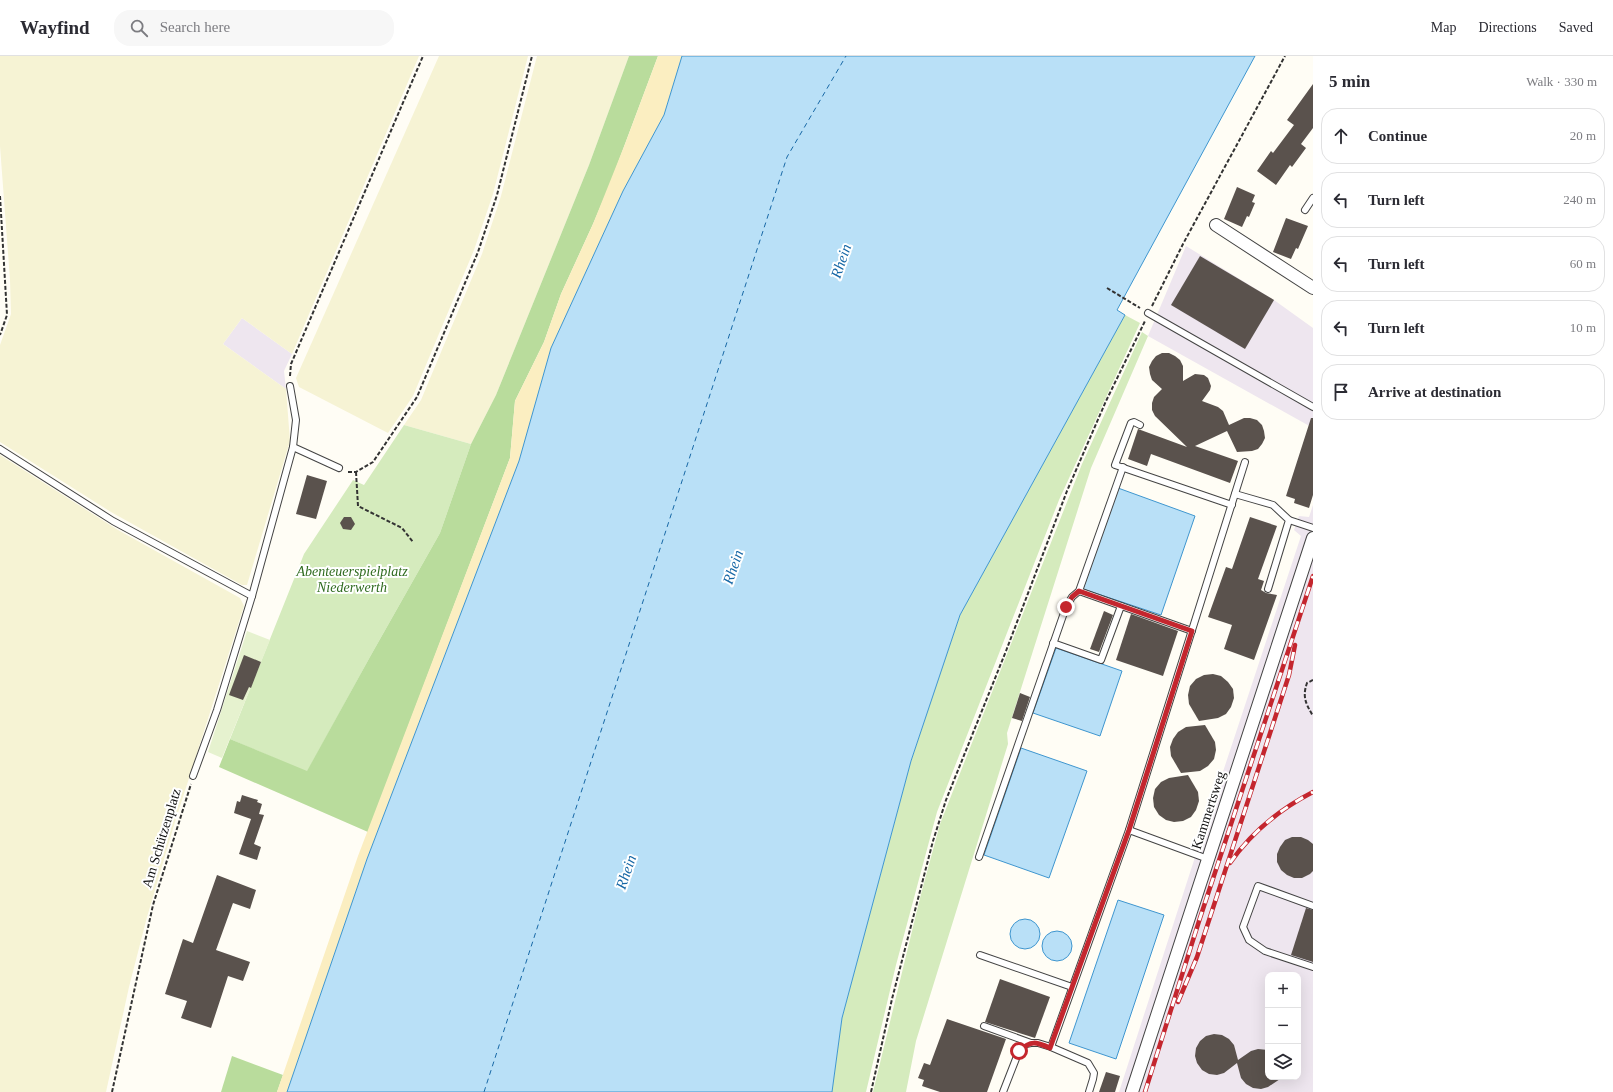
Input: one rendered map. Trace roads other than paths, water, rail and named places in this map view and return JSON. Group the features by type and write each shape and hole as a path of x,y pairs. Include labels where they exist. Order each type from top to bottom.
{"street":[{"path":"1216,225 1313,288"},
{"name":"Kammertsweg","path":"1132,1092 1313,538"}],"lane":[{"path":"1304,210 1313,198"},
{"path":"1148,313 1313,407"},
{"name":"Am Schützenplatz","path":"193,776 217,710 252,596 293,447 296,420 290,386"},
{"path":"1140,425 1134,422 1131,424 1115,464 1232,505"},
{"path":"293,447 339,468"},
{"path":"0,449 113,521 252,596"},
{"path":"1050,1048 1129,830 1245,462"},
{"path":"979,857 1066,607 1072,597 1079,591 1123,467"},
{"path":"1235,494 1273,505 1290,520 1313,528"},
{"path":"1268,589 1290,520"},
{"path":"1079,591 1192,631"},
{"path":"1053,643 1101,660 1121,606"},
{"path":"1129,830 1208,859"},
{"path":"1313,906 1258,886 1243,927 1249,940 1265,951 1313,967"},
{"path":"980,955 1072,988"},
{"path":"984,1026 1032,1043"},
{"path":"1003,1092 1019,1051 1026,1044 1038,1043 1088,1063 1094,1072 1089,1092"}],"water":[{"name":"Rhein","path":"682,56 1255,56 1117,310 1125,315 960,615 911,761 842,1018 832,1092 287,1092 367,859 519,461 551,348 623,191 664,115"},
{"path":"1118,488 1195,516 1161,615 1083,589"},
{"path":"1056,648 1122,671 1100,736 1033,713"},
{"path":"1021,748 1087,771 1049,878 984,855"},
{"path":"1118,900 1164,915 1116,1059 1069,1043"},
{"path":"1025,919 1031,920 1039,928 1039,940 1031,948 1025,949 1019,948 1011,940 1010,934 1011,928 1019,920"},
{"path":"1057,931 1063,932 1071,940 1071,952 1063,960 1057,961 1051,960 1043,952 1042,946 1043,940 1051,932"}],"railway":[{"path":"1145,1092 1200,918 1313,576"},
{"path":"1178,1002 1197,957 1289,675 1295,645"},
{"path":"1230,863 1247,842 1267,823 1289,806 1313,792"}],"park label":[{"name":"Abenteuerspielplatz Niederwerth","path":"352,580"}]}
